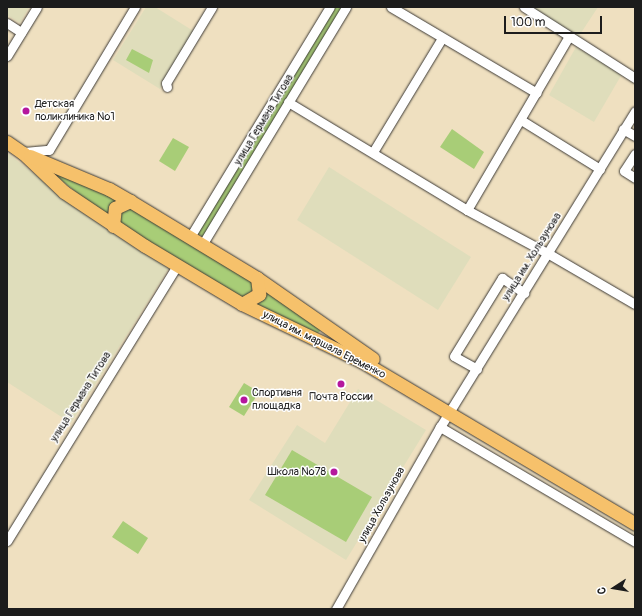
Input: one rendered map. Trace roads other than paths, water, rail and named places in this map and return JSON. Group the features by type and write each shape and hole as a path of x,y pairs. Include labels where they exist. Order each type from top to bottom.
{"highway":[{"name":"улица им. маршала Еременко","path":"7,142 23,153 64,192 113,226 176,266 242,304 361,361 635,516"},
{"name":"улица им. маршала Еременко","path":"23,153 109,189 190,237 257,278 360,351 451,411 635,524"},
{"path":"113,226 115,208 130,201"},
{"path":"242,304 259,294 257,278"}],"street":[{"path":"7,56 37,7"},
{"path":"23,153 49,150 135,7"},
{"path":"167,87 166,82 212,7"},
{"name":"улица Германа Титова","path":"190,237 330,7"},
{"name":"улица Германа Титова","path":"202,245 346,7"},
{"path":"391,7 537,93"},
{"path":"524,7 635,78"},
{"path":"7,23 21,32"},
{"path":"466,210 537,93 569,36"},
{"path":"373,152 442,38"},
{"path":"288,102 373,152 466,210 549,254 635,304"},
{"name":"улица им. Хользунова","path":"451,411 549,254 635,111"},
{"path":"521,120 600,169"},
{"path":"624,129 635,136"},
{"path":"635,154 624,171 635,178"},
{"name":"улица Германа Титова","path":"7,541 176,266"},
{"path":"477,369 454,356 502,278 524,293"},
{"name":"улица Хользунова","path":"336,609 440,427 451,411"},
{"path":"440,427 635,542"}],"place":[{"name":"Детская поликлиника №1","path":"26,111"},
{"name":"Почта России","path":"341,384"},
{"name":"Спортивня площадка","path":"244,400"},
{"name":"Школа №78","path":"334,472"}]}
